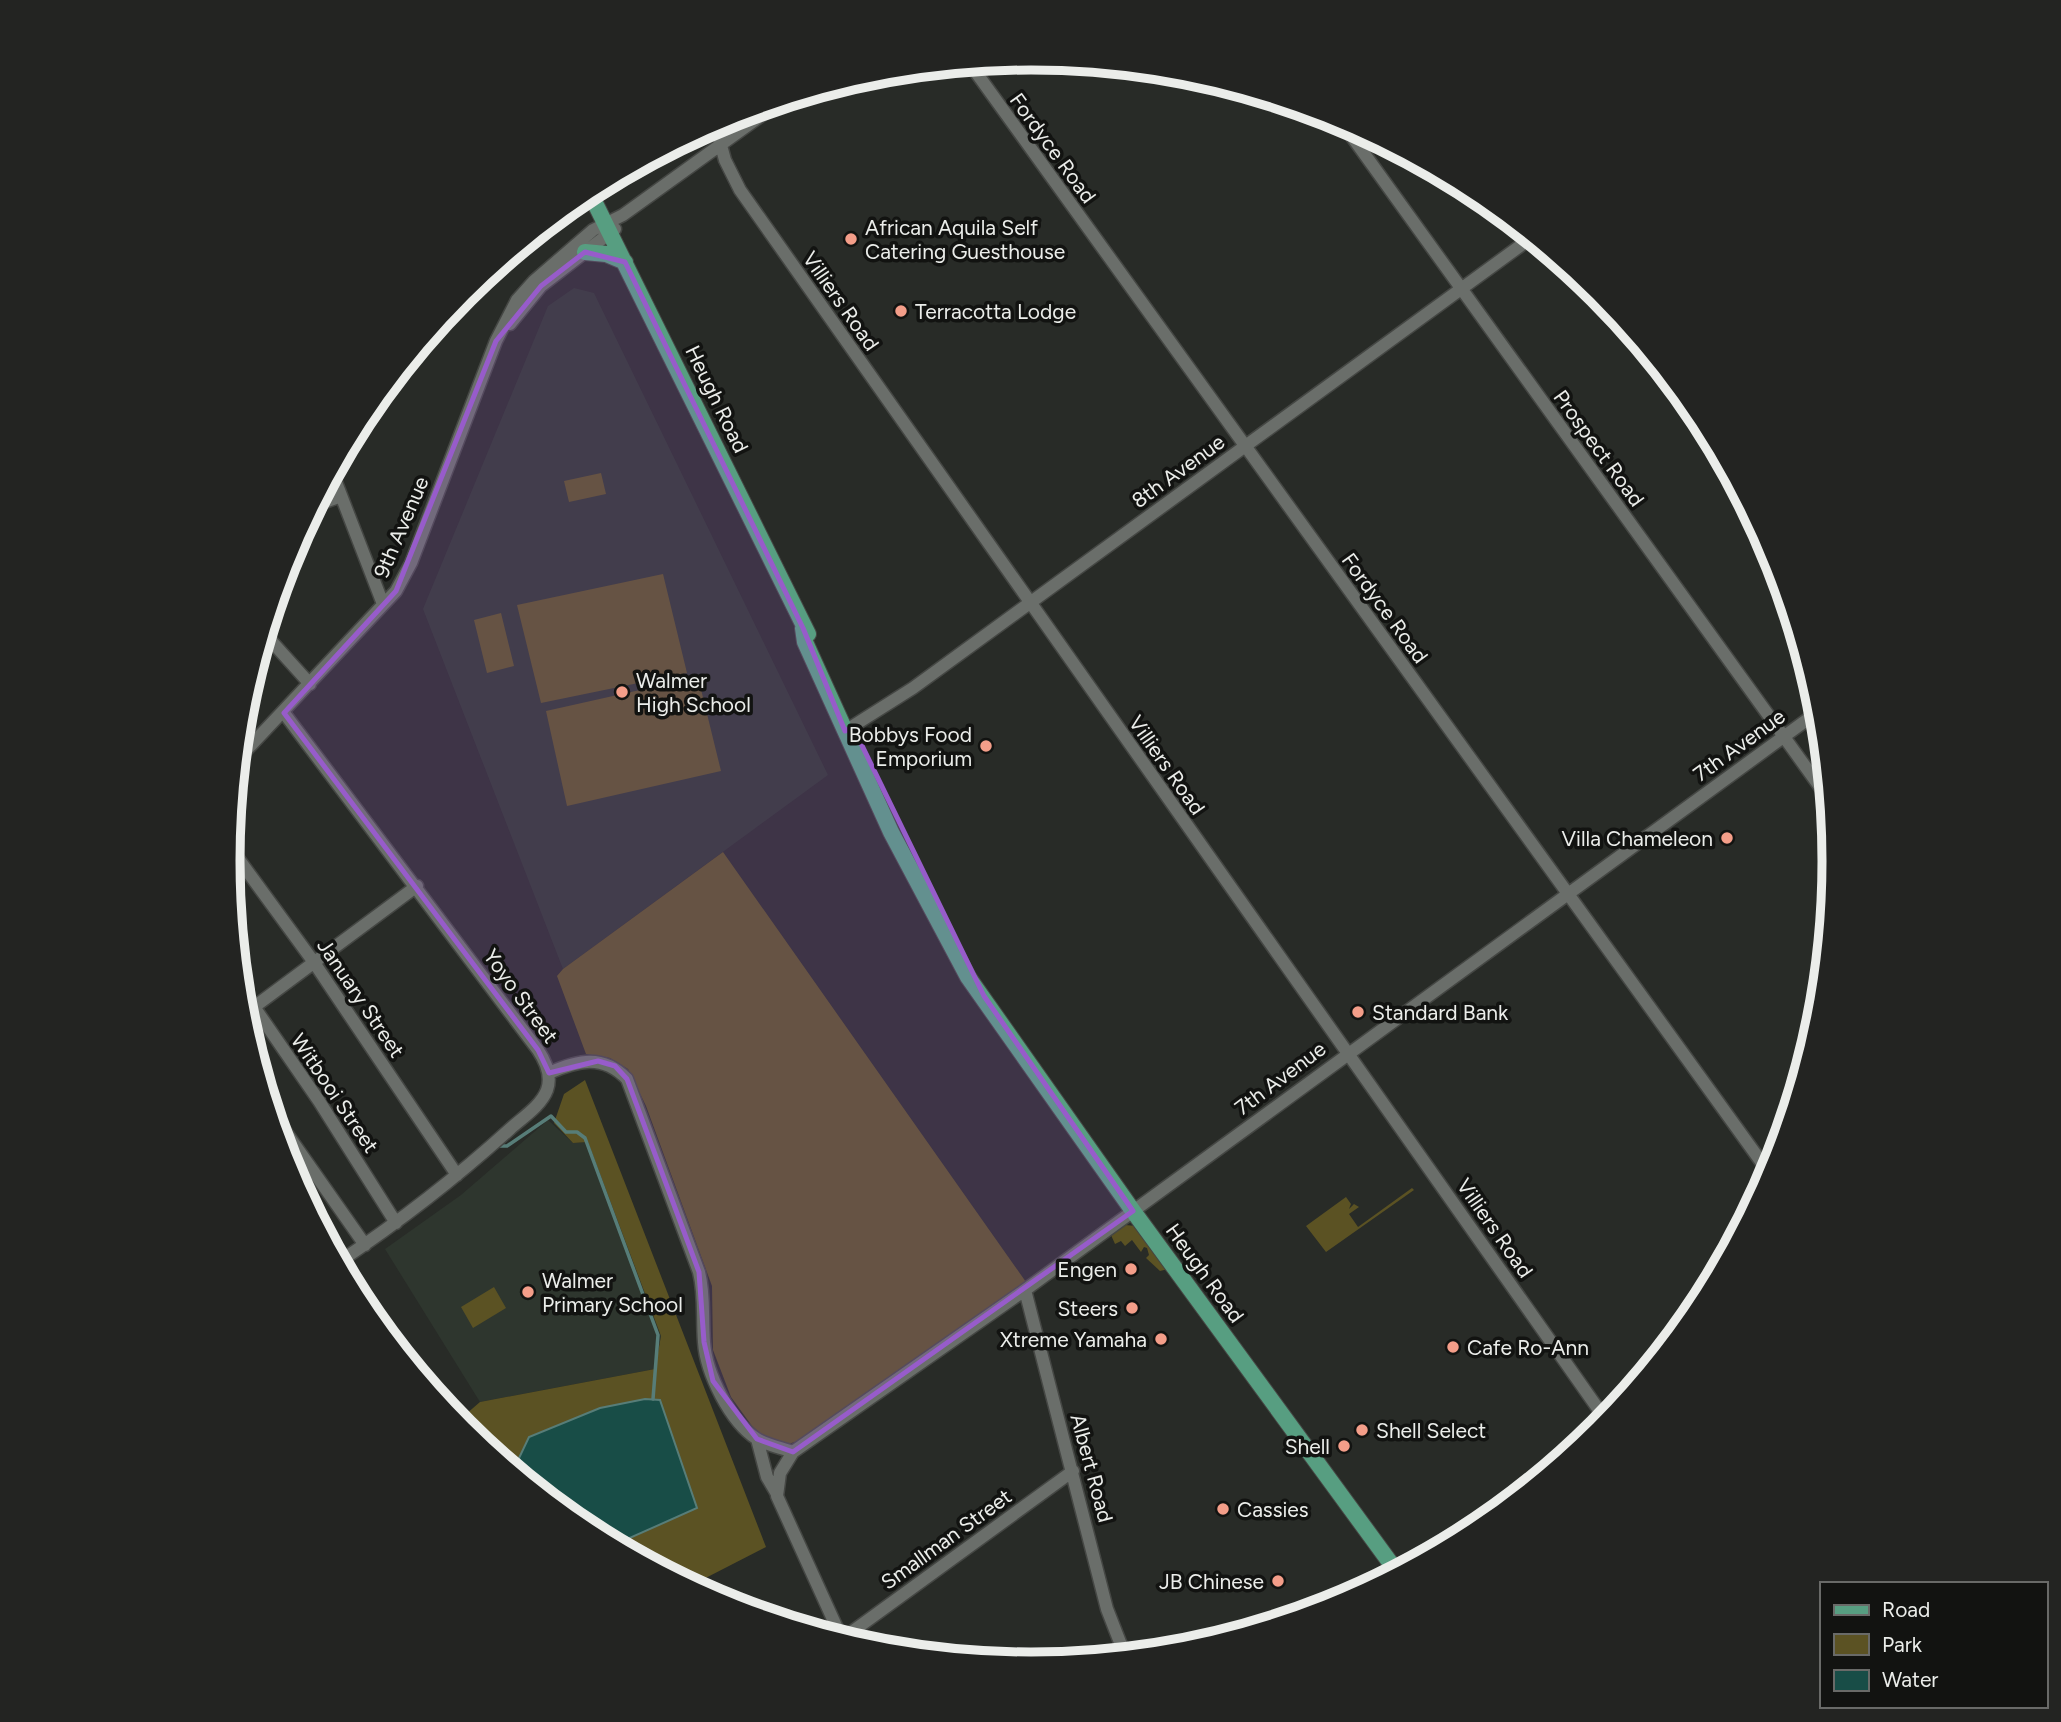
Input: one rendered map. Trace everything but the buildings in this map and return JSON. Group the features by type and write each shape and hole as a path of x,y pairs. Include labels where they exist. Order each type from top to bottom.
{"main road":[{"name":"Heugh Road","path":"594,201 803,628 805,642 984,996 1133,1211 1391,1564"},
{"path":"585,252 606,254 625,262"}],"street":[{"name":"Fordyce Road","path":"976,72 1762,1162"},
{"name":"9th Avenue","path":"248,750 396,591 411,563 496,341 509,313 534,281 756,120"},
{"name":"Villiers Road","path":"718,135 740,190 1599,1410"},
{"name":"Prospect Road","path":"1354,140 1818,784"},
{"name":"9th Avenue","path":"496,341 541,286 585,252 608,228"},
{"name":"8th Avenue","path":"849,729 1030,604 1524,243"},
{"path":"336,482 383,604"},
{"path":"326,502 341,496"},
{"path":"271,640 310,684"},
{"name":"Yoyo Street","path":"284,713 538,1050 549,1073 548,1086 540,1102 457,1175 396,1223 346,1257"},
{"name":"7th Avenue","path":"777,1491 780,1473 793,1452 1025,1290 1808,718"},
{"name":"January Street","path":"240,861 313,961 457,1175"},
{"path":"254,1008 313,961 417,886"},
{"name":"Witbooi Street","path":"254,1008 319,1101 396,1223"},
{"path":"549,1073 563,1067 598,1061 615,1066 626,1079 699,1272 705,1297 704,1342 713,1381 727,1404 757,1439 767,1477 777,1491 837,1628"},
{"path":"290,1138 365,1245"},
{"name":"Albert Road","path":"1025,1290 1118,1647"},
{"path":"757,1439 793,1452"},
{"name":"Smallman Street","path":"853,1631 1073,1471"}],"highlighted area":[{"path":"585,252 596,252 625,262 803,628 845,731 853,727 984,996 1133,1211 793,1452 757,1439 713,1381 704,1342 699,1272 627,1079 615,1066 598,1061 549,1073 538,1050 284,713 396,591 496,341 541,286"}],"shaded area":[{"name":"Walmer High School","path":"574,288 594,293 828,775 563,969 423,609 548,306"},
{"name":"Walmer Primary School","path":"548,1120 573,1143 588,1142 661,1336 655,1369 480,1402 385,1249 461,1195"}],"green space":[{"path":"601,473 606,494 569,502 564,481"},
{"path":"663,574 687,673 541,703 517,605"},
{"path":"501,613 514,666 487,673 474,620"},
{"path":"698,677 721,771 567,806 546,711"},
{"path":"723,852 1026,1282 801,1440 785,1445 769,1441 752,1426 731,1397 713,1350 712,1286 646,1106 628,1069 610,1058 586,1054 557,976"},
{"path":"585,1080 766,1547 702,1580 635,1546 591,1519 509,1456 466,1414 480,1402 655,1369 661,1336 588,1142 573,1143 554,1123 564,1094"},
{"path":"1412,1188 1414,1190 1326,1252 1306,1226 1346,1197 1351,1204 1349,1209 1354,1204 1359,1207 1349,1214 1358,1227"},
{"path":"1125,1225 1136,1226 1151,1242 1155,1255 1168,1269 1160,1271 1146,1258 1149,1255 1147,1248 1144,1247 1141,1252 1132,1240 1125,1246 1121,1241 1115,1244 1111,1235"},
{"path":"494,1287 506,1308 473,1328 461,1307"}],"water":[{"path":"645,1399 660,1400 697,1508 625,1540 591,1519 522,1466 519,1458 529,1437 600,1408"}],"waterway":[{"path":"498,1146 507,1146 551,1116 566,1132 577,1132 585,1138 658,1335 653,1399"}],"place":[{"name":"African Aquila Self Catering Guesthouse","path":"851,239"},
{"name":"Terracotta Lodge","path":"901,311"},
{"name":"Walmer High School","path":"622,692"},
{"name":"Bobbys Food Emporium","path":"986,746"},
{"name":"Villa Chameleon","path":"1727,838"},
{"name":"Standard Bank","path":"1358,1012"},
{"name":"Engen","path":"1131,1269"},
{"name":"Walmer Primary School","path":"528,1292"},
{"name":"Steers","path":"1132,1308"},
{"name":"Xtreme Yamaha","path":"1161,1339"},
{"name":"Cafe Ro-Ann","path":"1453,1347"},
{"name":"Shell Select","path":"1362,1430"},
{"name":"Shell","path":"1344,1446"},
{"name":"Cassies","path":"1223,1509"},
{"name":"JB Chinese","path":"1278,1581"}]}
